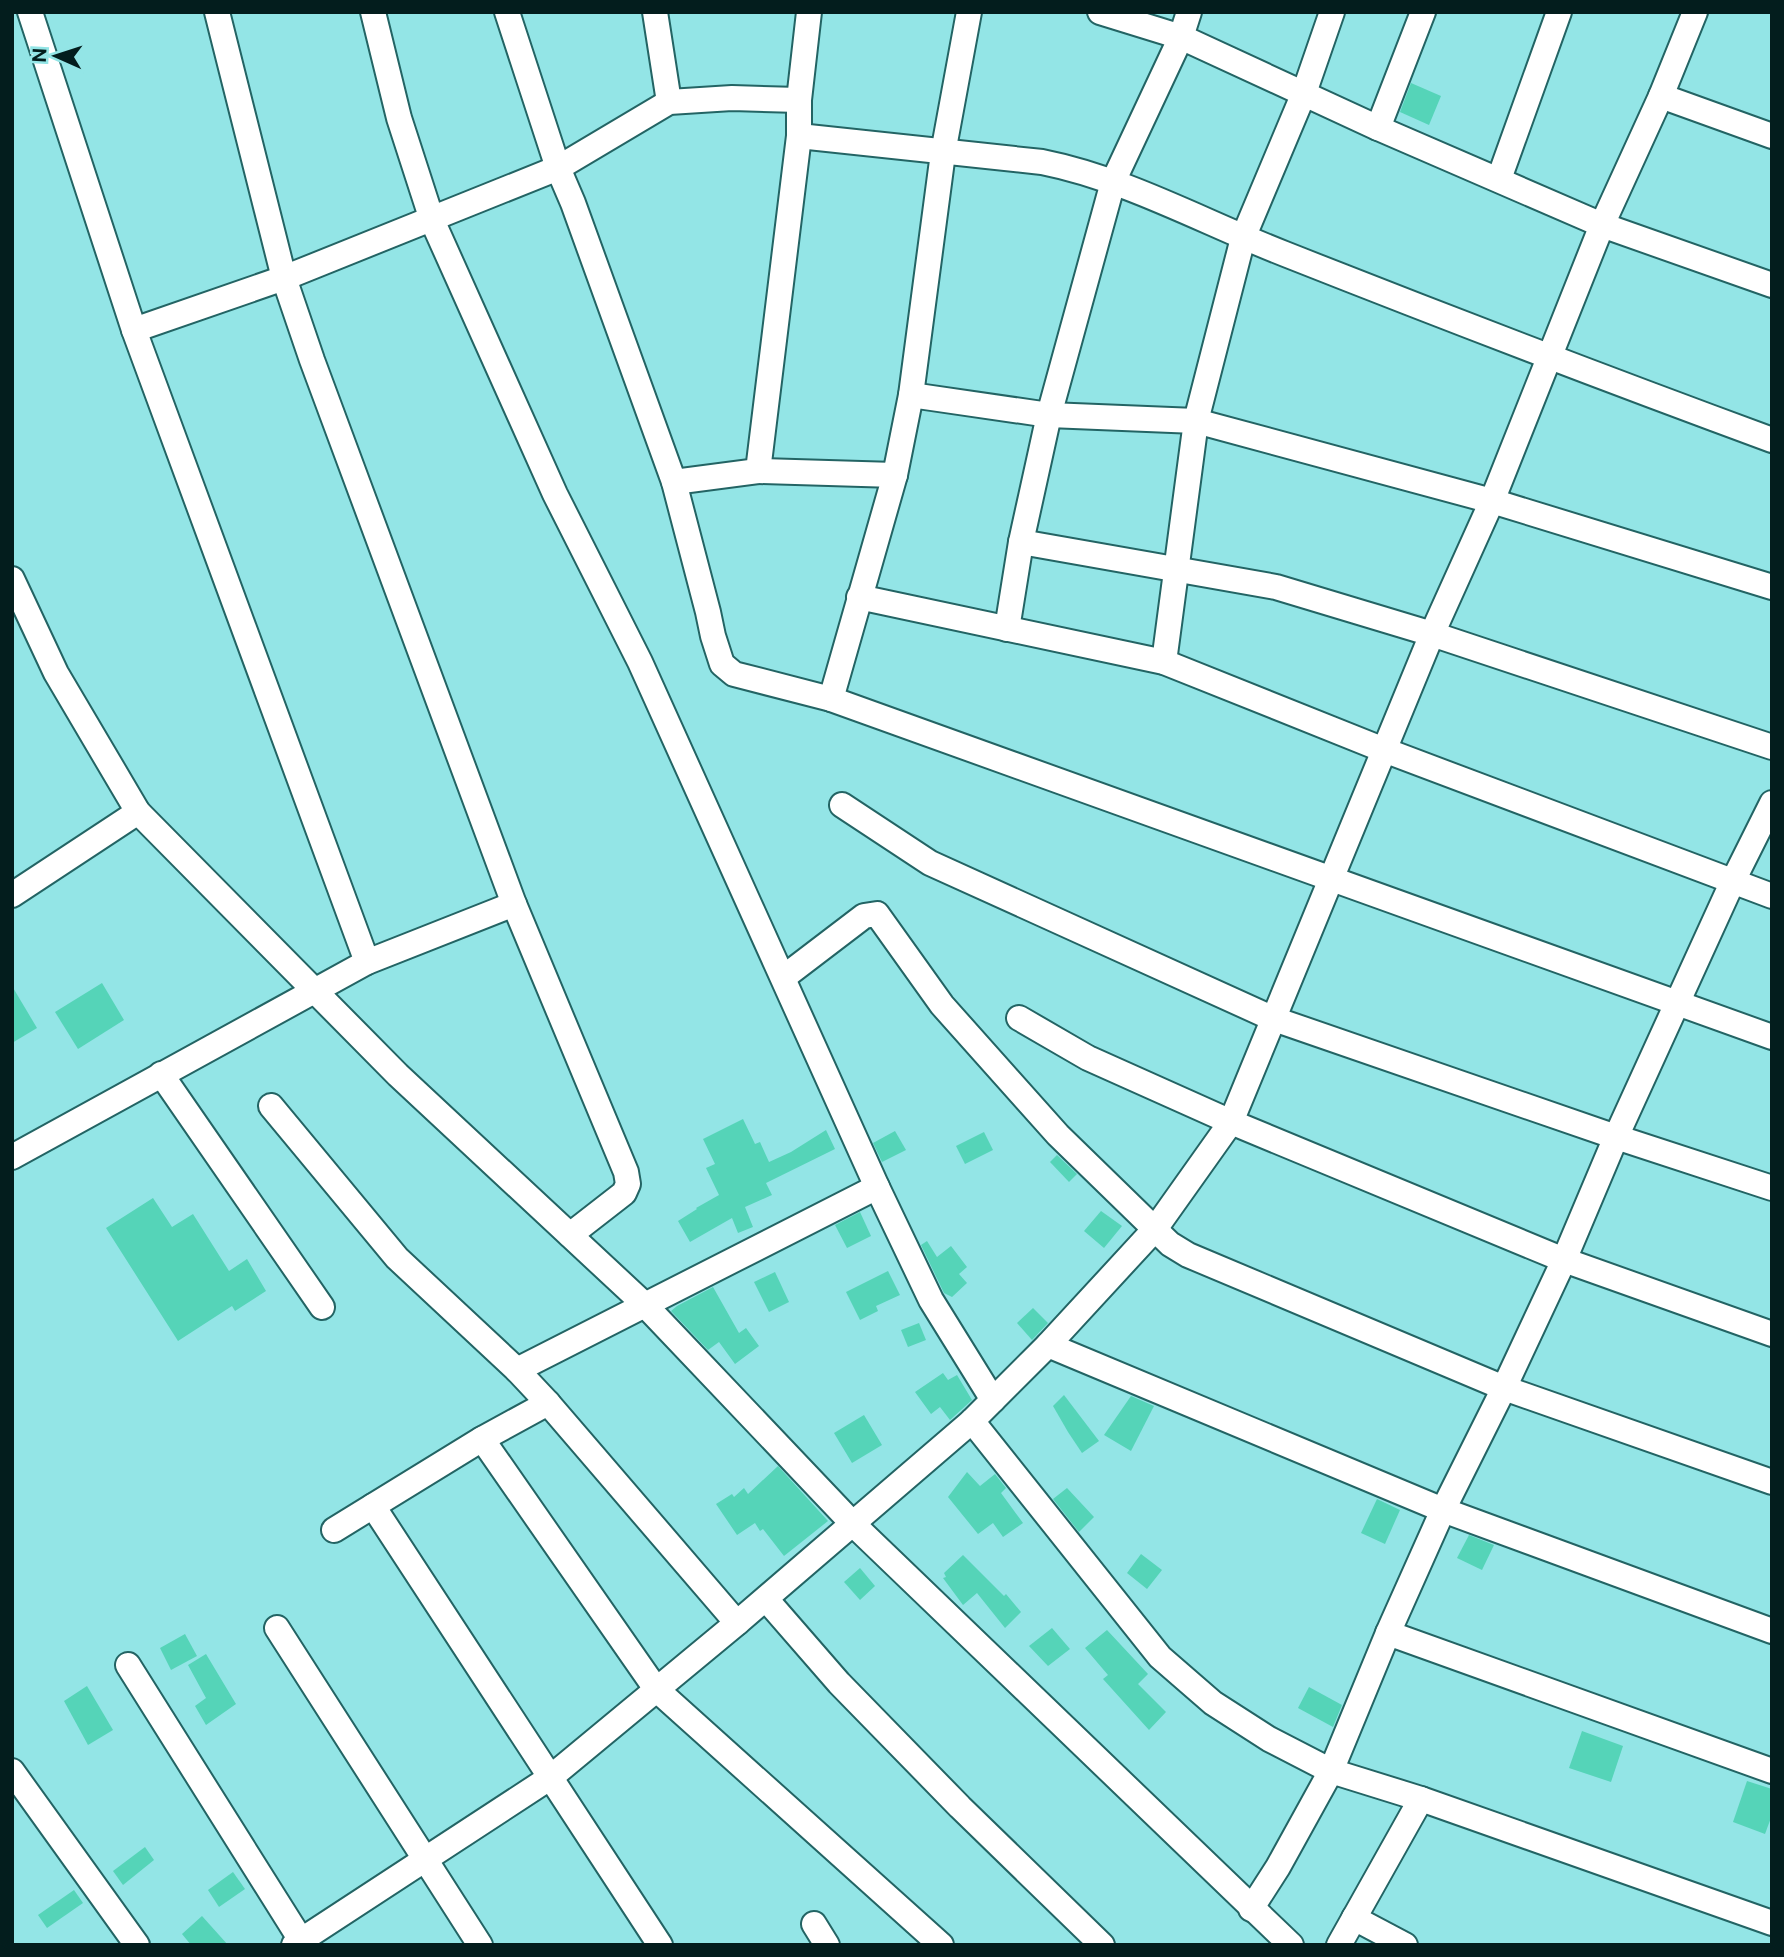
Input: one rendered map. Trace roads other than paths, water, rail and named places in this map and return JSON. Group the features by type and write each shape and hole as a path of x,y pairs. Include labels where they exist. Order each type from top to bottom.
{"street":[{"path":"30,12 134,330 367,962"},
{"path":"217,12 284,278 312,360 514,904 626,1172 628,1184 624,1193 569,1235"},
{"path":"373,12 399,118 432,220 555,494 640,662 877,1187 931,1300 993,1400"},
{"path":"507,12 558,168 674,482 722,664 734,674 831,699 1772,1037"},
{"path":"655,12 669,102"},
{"path":"758,471 799,136 799,100 809,12"},
{"path":"831,699 895,475 911,396 943,153 969,12"},
{"path":"1100,12 1181,37 1378,128 1602,225 1772,285"},
{"path":"1007,629 1021,542 1049,415 1113,182 1181,37 1189,12"},
{"path":"1164,662 1196,421 1243,238 1304,93 1332,12"},
{"path":"1378,128 1423,12"},
{"path":"1499,179 1559,12"},
{"path":"128,1665 300,1943 423,1859 551,1777 766,1599 972,1421 1048,1345 1155,1229 1231,1122 1432,634 1492,501 1602,225 1661,96 1695,12"},
{"path":"1661,96 1772,136"},
{"path":"134,330 284,278 558,168 669,102 732,98 799,100"},
{"path":"799,136 1042,162 1079,169 1243,238 1550,359 1772,440"},
{"path":"911,396 1049,415 1196,421 1492,501 1772,587"},
{"path":"674,482 758,471 895,475"},
{"path":"1021,542 1276,587 1432,634 1772,747"},
{"path":"12,579 56,673 138,812 398,1075 645,1305 853,1524 1290,1945"},
{"path":"859,597 1164,662 1384,750 1772,896"},
{"path":"1251,1909 1278,1867 1331,1770 1443,1510 1564,1260 1616,1137 1732,883 1772,803"},
{"path":"842,805 930,863 1274,1019 1772,1188"},
{"path":"12,895 138,812"},
{"path":"12,1157 367,962 514,904"},
{"path":"784,976 863,916 877,914 951,1015 1058,1135 1170,1244 1188,1255 1504,1388 1772,1482"},
{"path":"1019,1018 1088,1058 1231,1122 1564,1260 1772,1334"},
{"path":"162,1074 322,1307"},
{"path":"271,1105 397,1258 517,1370 548,1403 737,1623"},
{"path":"517,1370 877,1187"},
{"path":"1048,1345 1443,1510 1772,1631"},
{"path":"334,1530 482,1439 548,1403"},
{"path":"972,1421 1160,1657 1213,1703 1269,1739 1331,1770 1421,1799 1772,1923"},
{"path":"482,1439 656,1689 941,1945"},
{"path":"373,1506 660,1945"},
{"path":"766,1599 848,1693 1101,1945"},
{"path":"277,1628 480,1945"},
{"path":"1388,1633 1772,1771"},
{"path":"12,1771 137,1945"},
{"path":"1339,1945 1421,1799"},
{"path":"1354,1918 1405,1945"}]}
